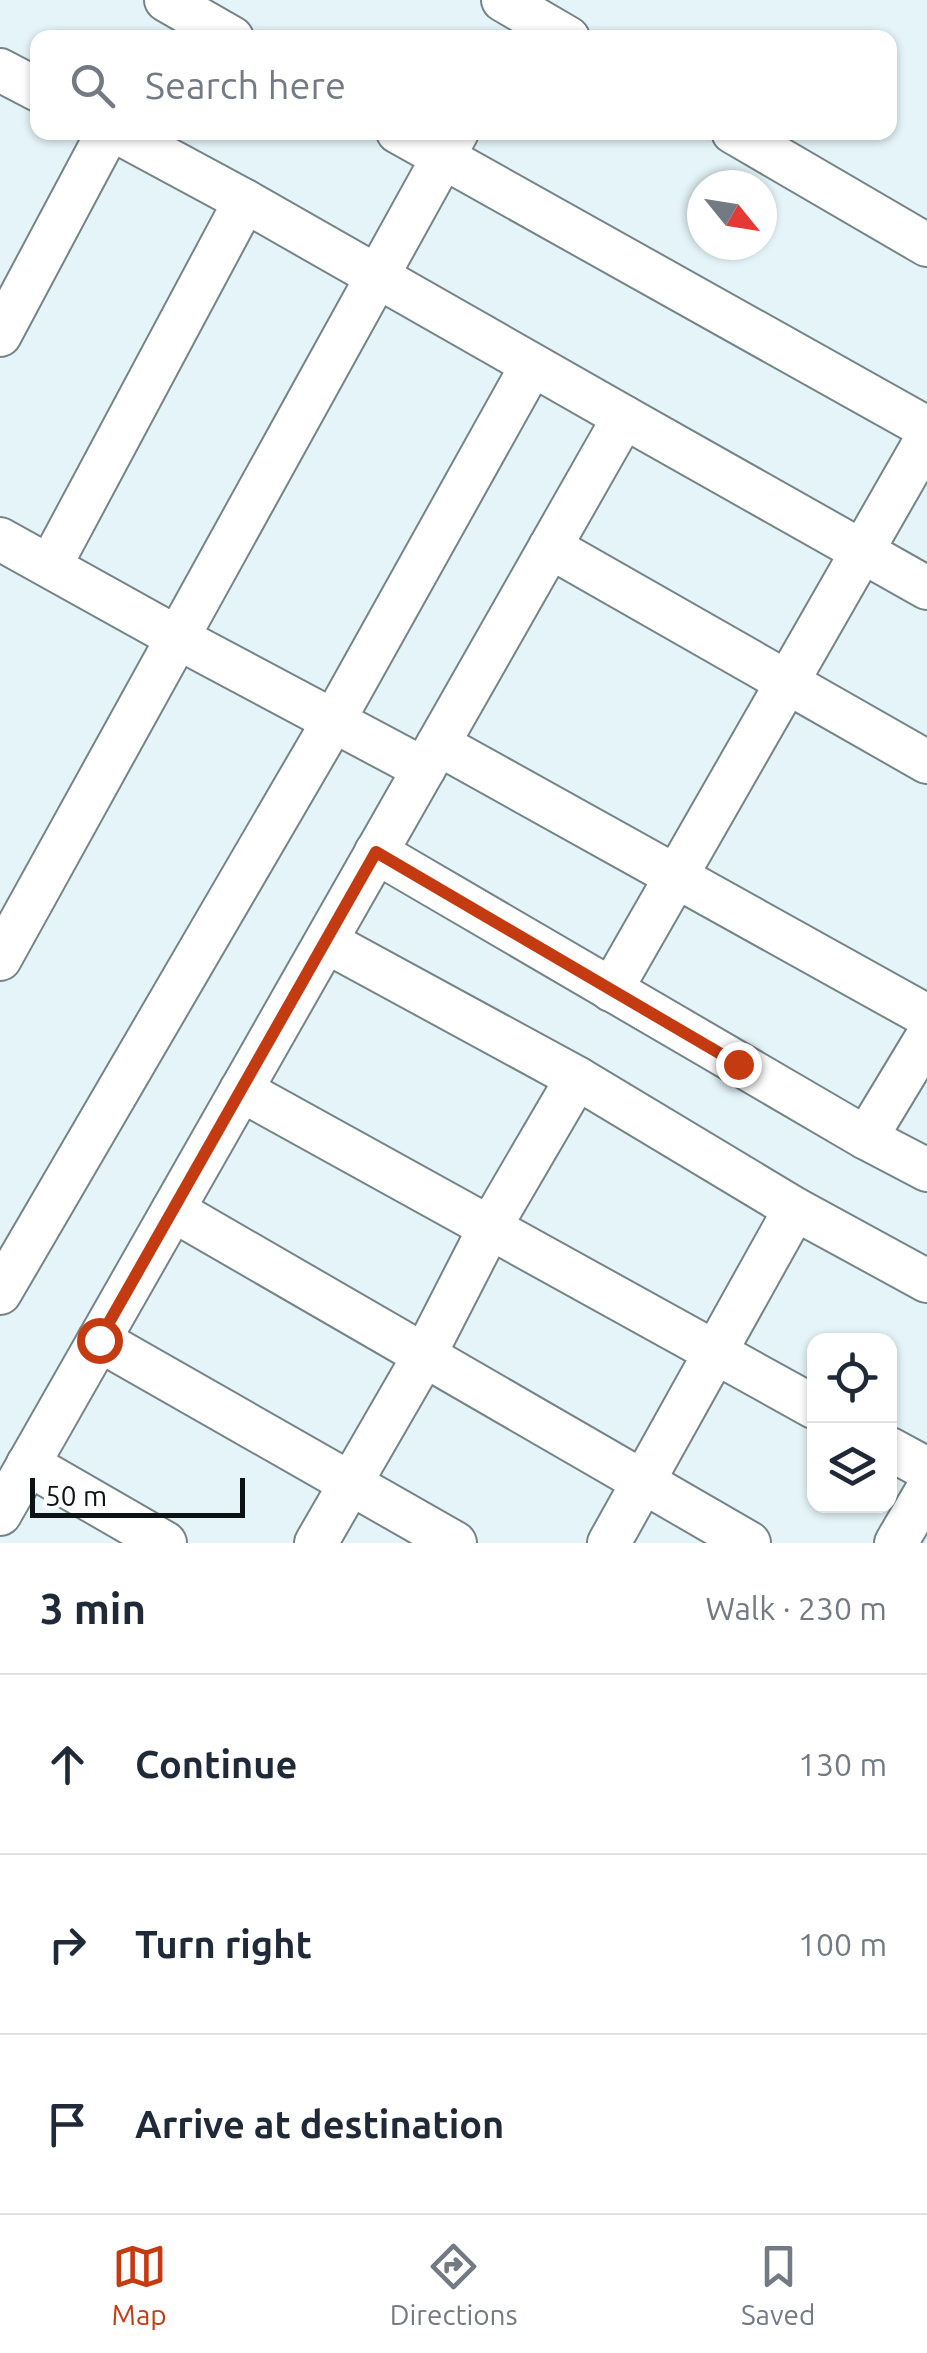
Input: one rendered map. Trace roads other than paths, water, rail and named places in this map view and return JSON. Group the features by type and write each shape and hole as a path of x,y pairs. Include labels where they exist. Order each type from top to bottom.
{"street":[{"path":"166,0 218,30"},
{"path":"516,12 552,30"},
{"path":"0,70 30,86"},
{"path":"0,334 104,140"},
{"path":"132,140 927,588"},
{"path":"747,140 927,244"},
{"path":"0,959 450,145 927,428"},
{"path":"50,566 246,201"},
{"path":"0,1293 334,720 532,365"},
{"path":"0,1514 624,417"},
{"path":"611,990 927,438"},
{"path":"0,539 334,720 431,756 676,875 927,1016"},
{"path":"550,547 927,762"},
{"path":"376,852 927,1170"},
{"path":"327,942 578,1078 795,1209 927,1281"},
{"path":"866,1138 927,1037"},
{"path":"316,1543 424,1356 490,1228 578,1078"},
{"path":"241,1090 807,1403"},
{"path":"609,1543 795,1209"},
{"path":"173,1210 749,1543"},
{"path":"99,1340 455,1543"},
{"path":"897,1453 927,1470"},
{"path":"28,1464 165,1543"},
{"path":"896,1543 927,1490"}]}
